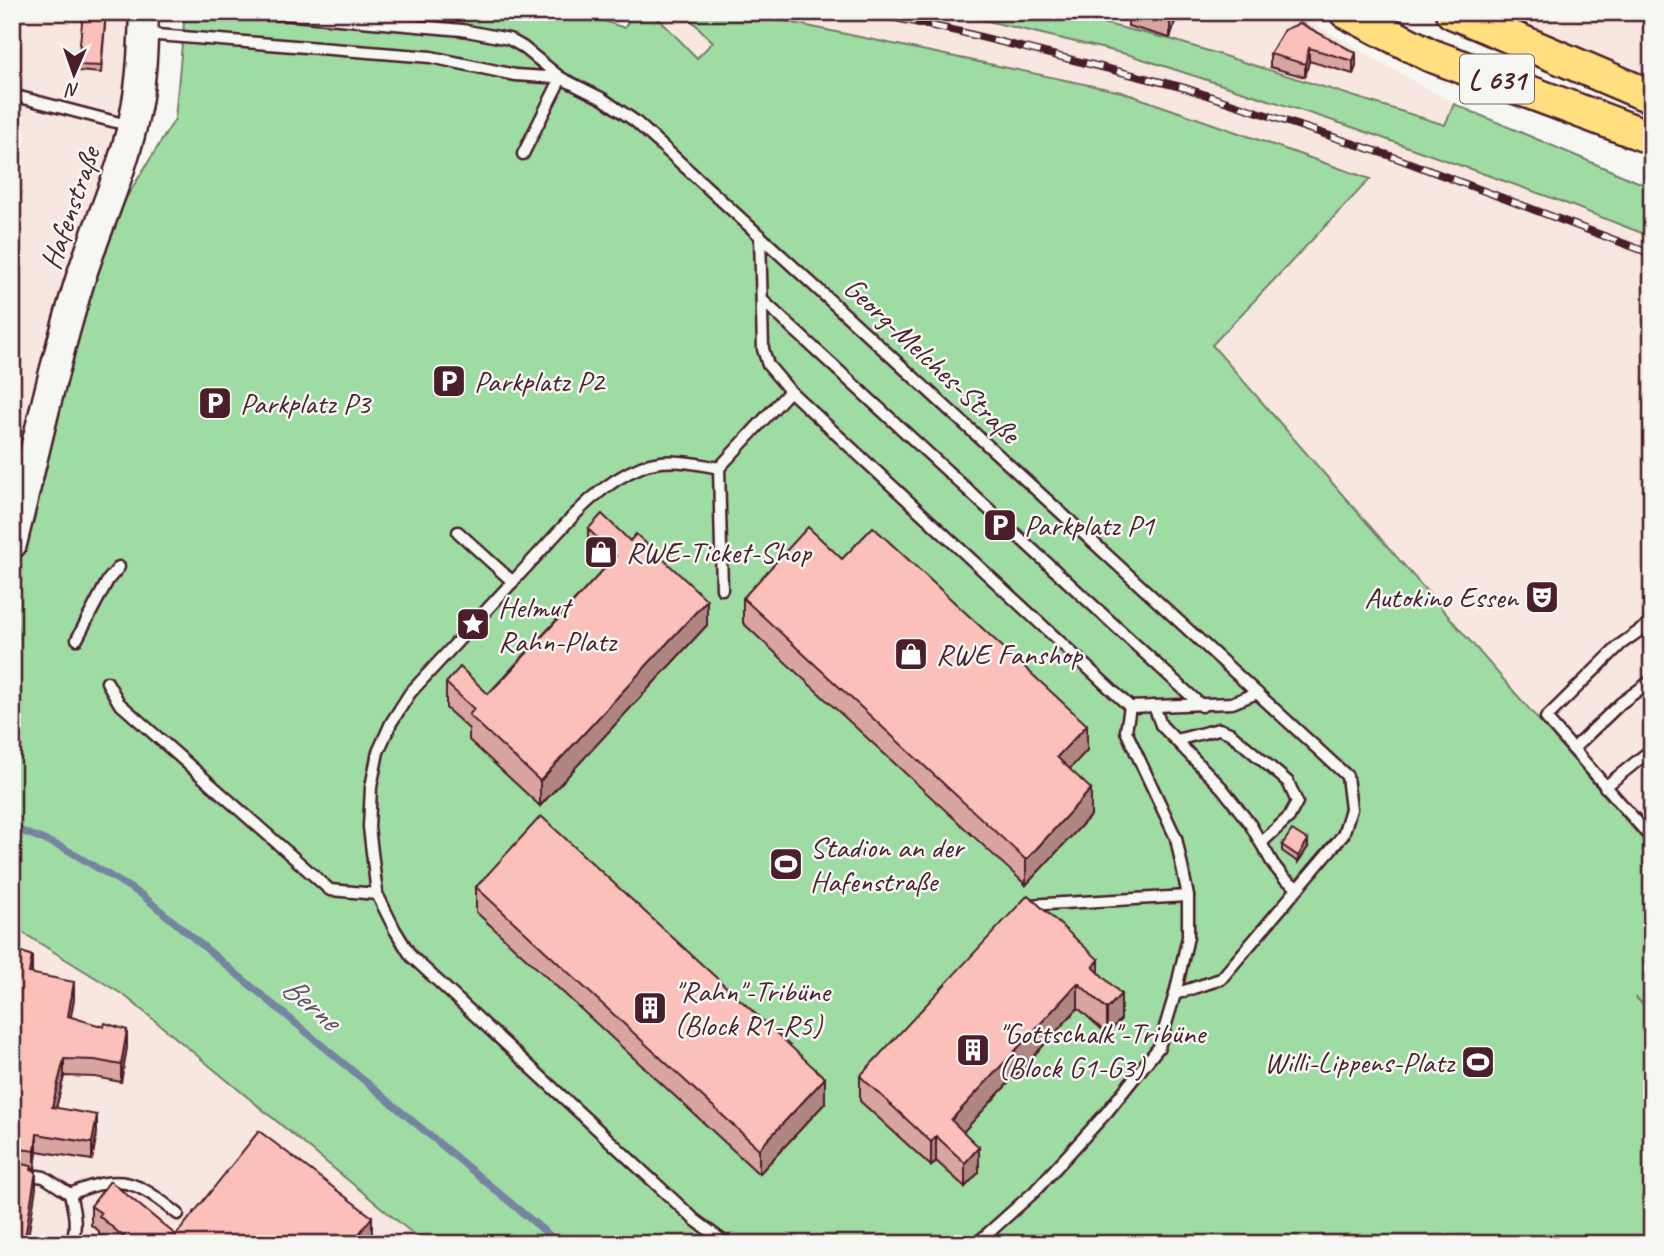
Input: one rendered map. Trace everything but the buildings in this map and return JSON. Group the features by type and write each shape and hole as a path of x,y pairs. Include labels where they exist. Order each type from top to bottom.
{"main road":[{"name":"L 631","path":"1346,12 1430,55 1652,138"},
{"name":"L 631","path":"1452,12 1652,97"},
{"name":"Hafenstraße","path":"12,544 68,320 132,126 139,89 144,23"}],"lane":[{"name":"Georg-Melches-Straße","path":"260,12 485,33 509,39 561,78 603,99 635,121 1347,776 1351,809 1343,835 1222,979 1175,994"},
{"name":"Georg-Melches-Straße","path":"144,23 431,57 515,75 561,78"},
{"path":"523,154 561,78"},
{"path":"12,96 132,126"},
{"path":"760,235 763,349 768,365 790,391 1130,707 1232,703 1257,693"},
{"path":"762,300 1202,706"},
{"path":"722,589 719,468 790,391"},
{"path":"719,468 695,463 665,462 643,466 623,475 584,505 410,693 391,723 378,752 371,787 369,827 377,894 411,956 695,1220 727,1244"},
{"path":"457,532 513,582"},
{"path":"77,639 108,580 119,567"},
{"path":"1649,832 1605,787 1546,718 1621,644 1652,622"},
{"path":"1573,749 1621,703 1652,680"},
{"path":"107,682 120,703 330,890 377,894"},
{"path":"1154,706 1161,725 1222,788 1250,824 1273,864 1284,878 1298,888"},
{"path":"976,1244 1034,1192 1107,1112 1158,1047 1175,994 1188,937 1188,896 1176,838 1126,731 1130,707"},
{"path":"1176,740 1219,729 1230,733 1288,782 1297,802 1289,817 1261,843"},
{"path":"1605,787 1652,749"},
{"path":"1020,906 1188,896"},
{"path":"12,1172 44,1177 70,1194 75,1215 73,1239 84,1244"},
{"path":"70,1194 98,1182 121,1181 148,1190 178,1214"}],"shaded area":[{"path":"12,12 140,12 137,66 12,529"},
{"path":"652,12 683,12 713,42 697,58"},
{"name":"Autokino Essen","path":"738,12 950,12 1130,55 1349,126 1552,198 1652,237 1652,850 1211,345 1369,179 946,53"},
{"path":"1063,12 1293,12 1454,104 1446,125 1173,40"},
{"path":"1496,12 1652,12 1652,80"},
{"path":"12,926 125,996 418,1237 411,1244 12,1244"}],"green space":[{"path":"185,12 576,12 625,28 632,12 652,12 697,58 713,42 683,12 738,12 1122,92 1370,179 1212,345 1652,850 1652,1011 1635,997 1652,1013 1652,1244 411,1244 417,1237 125,996 12,926 12,559 74,321 100,240 175,119"},
{"path":"950,12 1056,12 1173,40 1445,125 1454,104 1652,188 1652,237 1552,198 1349,126 1130,55"}],"waterway":[{"name":"Berne","path":"12,827 64,848 142,895 560,1244"}],"railway":[{"path":"868,12 961,32 1185,88 1391,156 1652,254"}],"place":[{"name":"Parkplatz P2","path":"449,381"},
{"name":"Parkplatz P3","path":"215,403"},
{"name":"Parkplatz P1","path":"1000,525"},
{"name":"RWE-Ticket-Shop","path":"601,552"},
{"name":"Autokino Essen","path":"1542,597"},
{"name":"Helmut Rahn-Platz","path":"473,624"},
{"name":"RWE Fanshop","path":"911,654"},
{"name":"Stadion an der Hafenstraße","path":"786,864"},
{"name":"\"Rahn\"-Tribüne (Block R1-R5)","path":"650,1008"},
{"name":"\"Gottschalk\"-Tribüne (Block G1-G3)","path":"973,1050"},
{"name":"Willi-Lippens-Platz","path":"1478,1062"}]}
